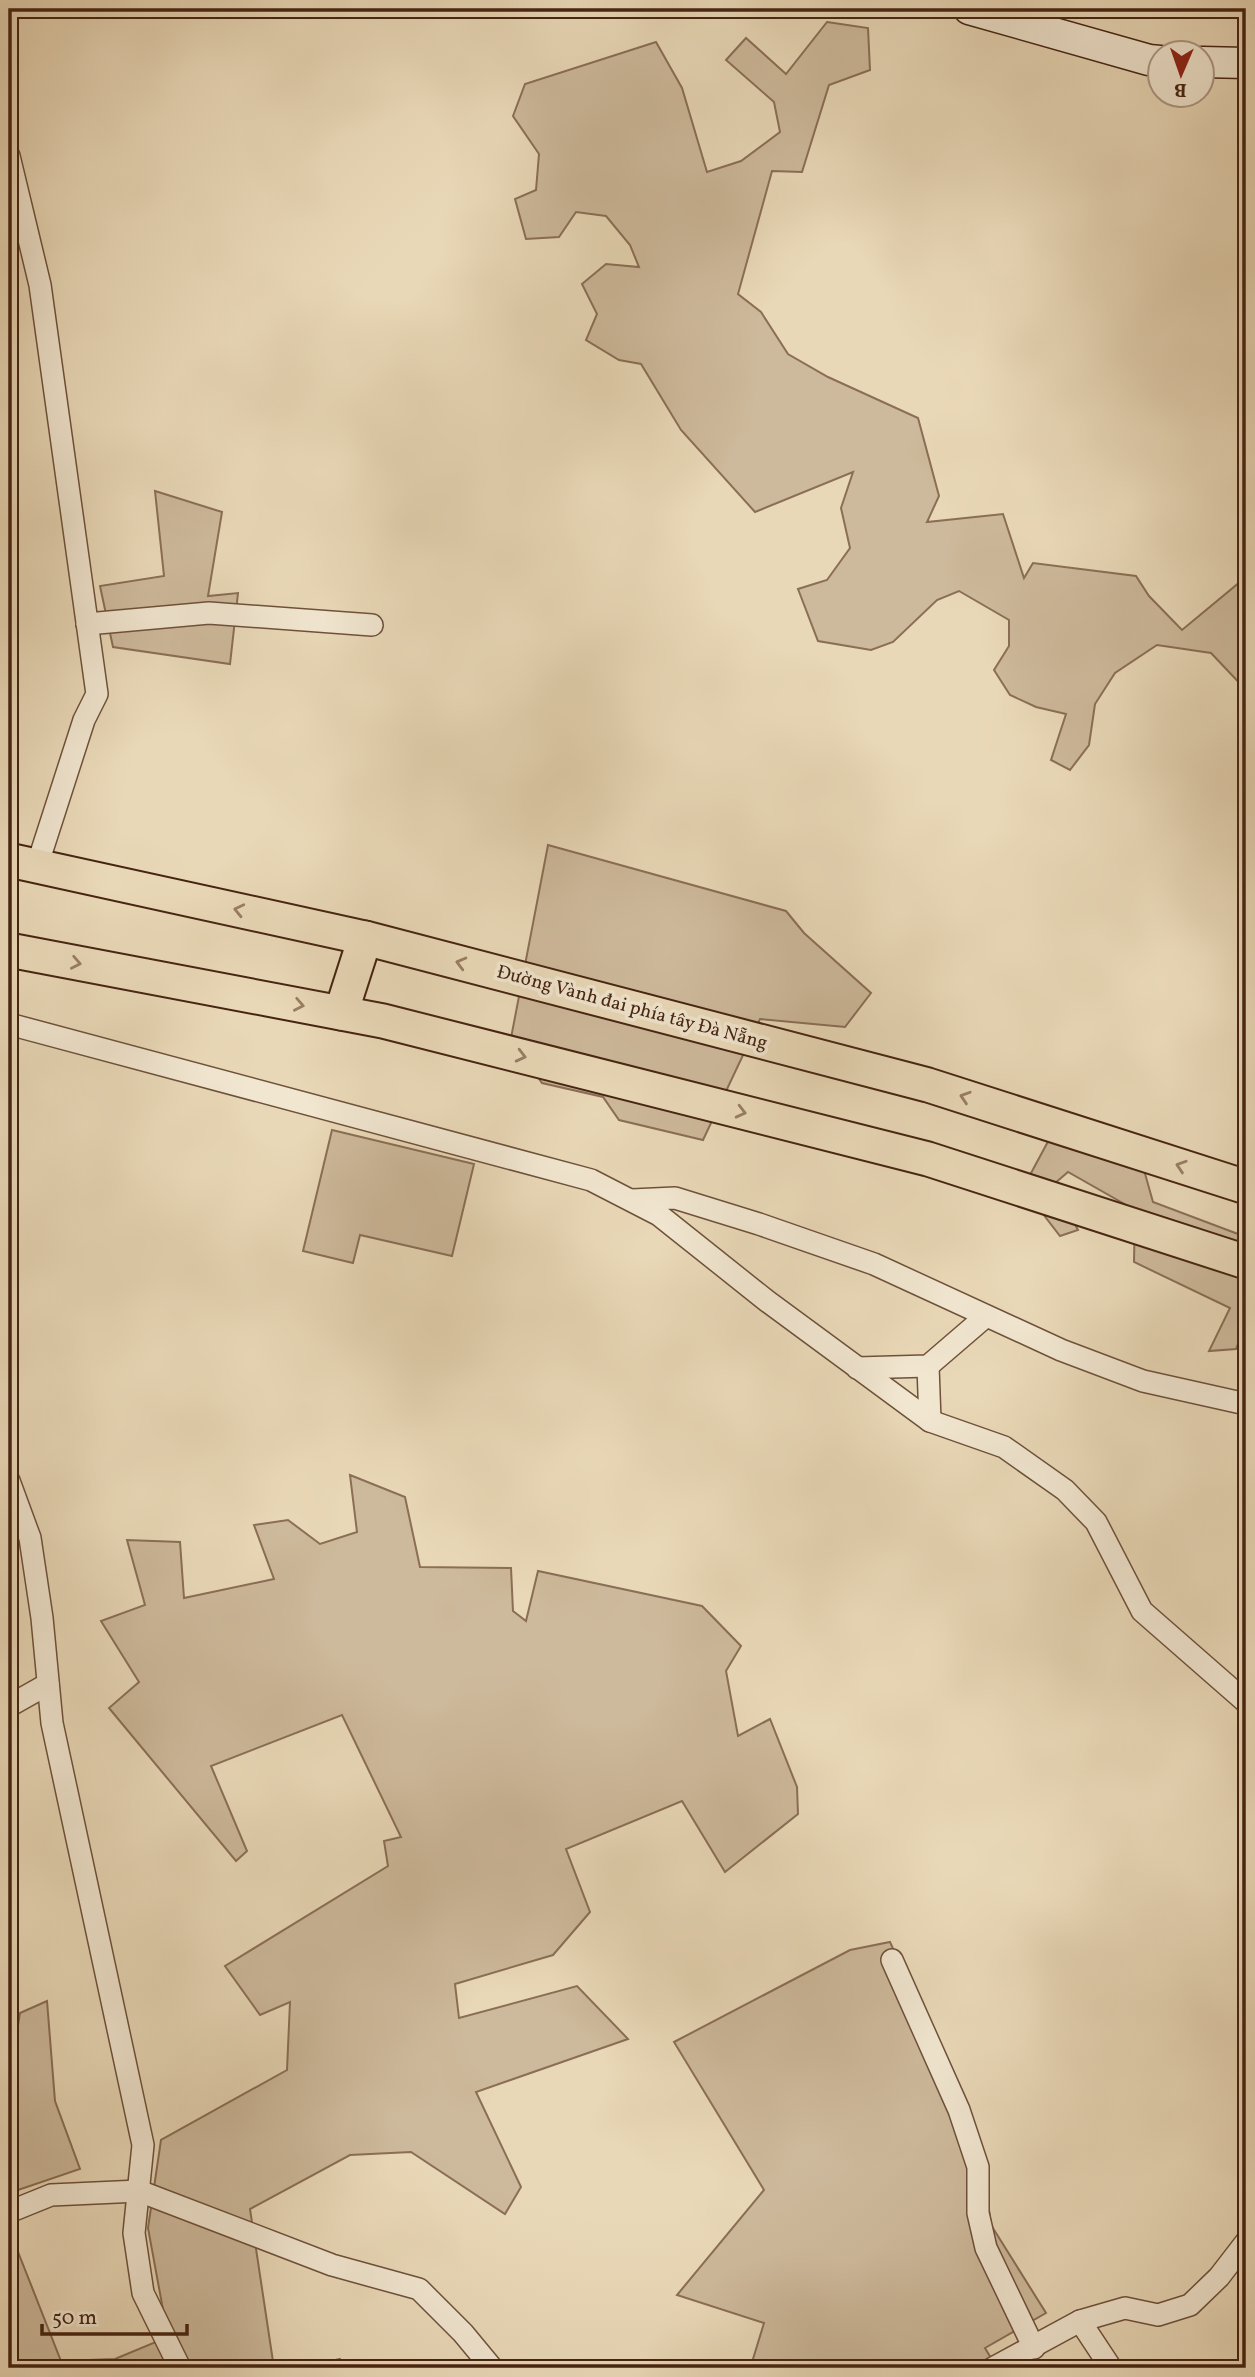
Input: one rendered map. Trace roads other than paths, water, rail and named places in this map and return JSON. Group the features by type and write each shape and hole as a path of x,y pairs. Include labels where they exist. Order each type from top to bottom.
{"main road":[{"name":"Đường Vành đai phía tây Đà Nẵng","path":"23,863 365,938 929,1085 1246,1187"},
{"path":"341,1013 365,938"},
{"path":"9,950 383,1021 928,1159 1246,1262"}],"street":[{"path":"969,9 1146,59"},
{"path":"1216,62 1246,63"},
{"path":"9,156 40,285 97,694 23,863"},
{"path":"87,624 209,613 372,625"},
{"path":"9,1024 591,1181 659,1215 930,1421 1004,1447 1065,1490 1096,1522 1142,1611 1246,1702"},
{"path":"629,1200 675,1198 759,1224 874,1264 985,1317 1143,1381 1246,1404"},
{"path":"857,1367 928,1366 985,1317"},
{"path":"928,1366 930,1421"},
{"path":"9,1481 30,1538 52,1723 143,2145 134,2233 143,2293 180,2368"},
{"path":"9,1706 48,1684"},
{"path":"892,1960 959,2110 978,2167 978,2213 986,2248 1034,2348"},
{"path":"9,2213 51,2195 139,2191 332,2265 419,2289 463,2333 492,2368"},
{"path":"993,2368 1080,2321 1125,2308 1158,2315 1190,2305 1219,2277 1246,2242"},
{"path":"1080,2321 1111,2368"}]}
